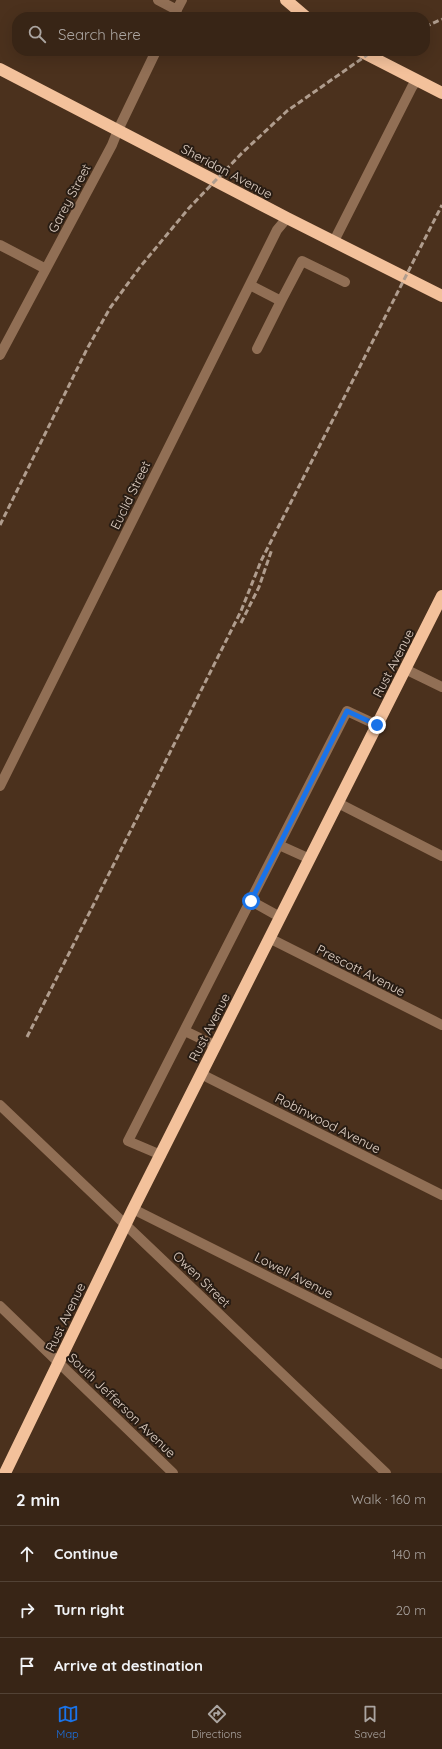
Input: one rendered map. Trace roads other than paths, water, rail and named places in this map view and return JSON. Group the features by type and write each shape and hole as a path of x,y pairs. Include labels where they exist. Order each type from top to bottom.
{"highway":[{"path":"286,0 300,12"},
{"path":"370,56 442,93"},
{"name":"Sheridan Avenue","path":"0,69 287,218 442,296"},
{"name":"Rust Avenue","path":"4,1473 126,1224 442,596"}],"street":[{"path":"158,0 174,12"},
{"path":"176,12 182,0"},
{"name":"Garey Street","path":"0,354 112,145 154,56"},
{"path":"334,241 412,87 418,80"},
{"name":"Euclid Street","path":"0,786 277,230 287,218"},
{"path":"0,245 46,269"},
{"path":"257,349 302,261 345,282"},
{"path":"250,285 281,301"},
{"path":"405,668 442,687"},
{"path":"161,1155 128,1142 347,711 377,725"},
{"path":"338,803 442,856"},
{"path":"279,845 310,859"},
{"path":"251,901 280,917"},
{"name":"Prescott Avenue","path":"269,938 442,1025"},
{"path":"185,1031 216,1046"},
{"name":"Robinwood Avenue","path":"202,1074 442,1194"},
{"name":"Owen Street","path":"0,1104 386,1473"},
{"name":"Lowell Avenue","path":"134,1209 442,1364"},
{"name":"South Jefferson Avenue","path":"0,1306 173,1473"}],"railway":[{"path":"430,25 442,19"},
{"path":"0,525 87,349 110,308 140,267 189,208 242,153 287,111 366,56"},
{"path":"27,1037 241,611 261,561 442,205"},
{"path":"241,623 259,587 272,549"}]}
